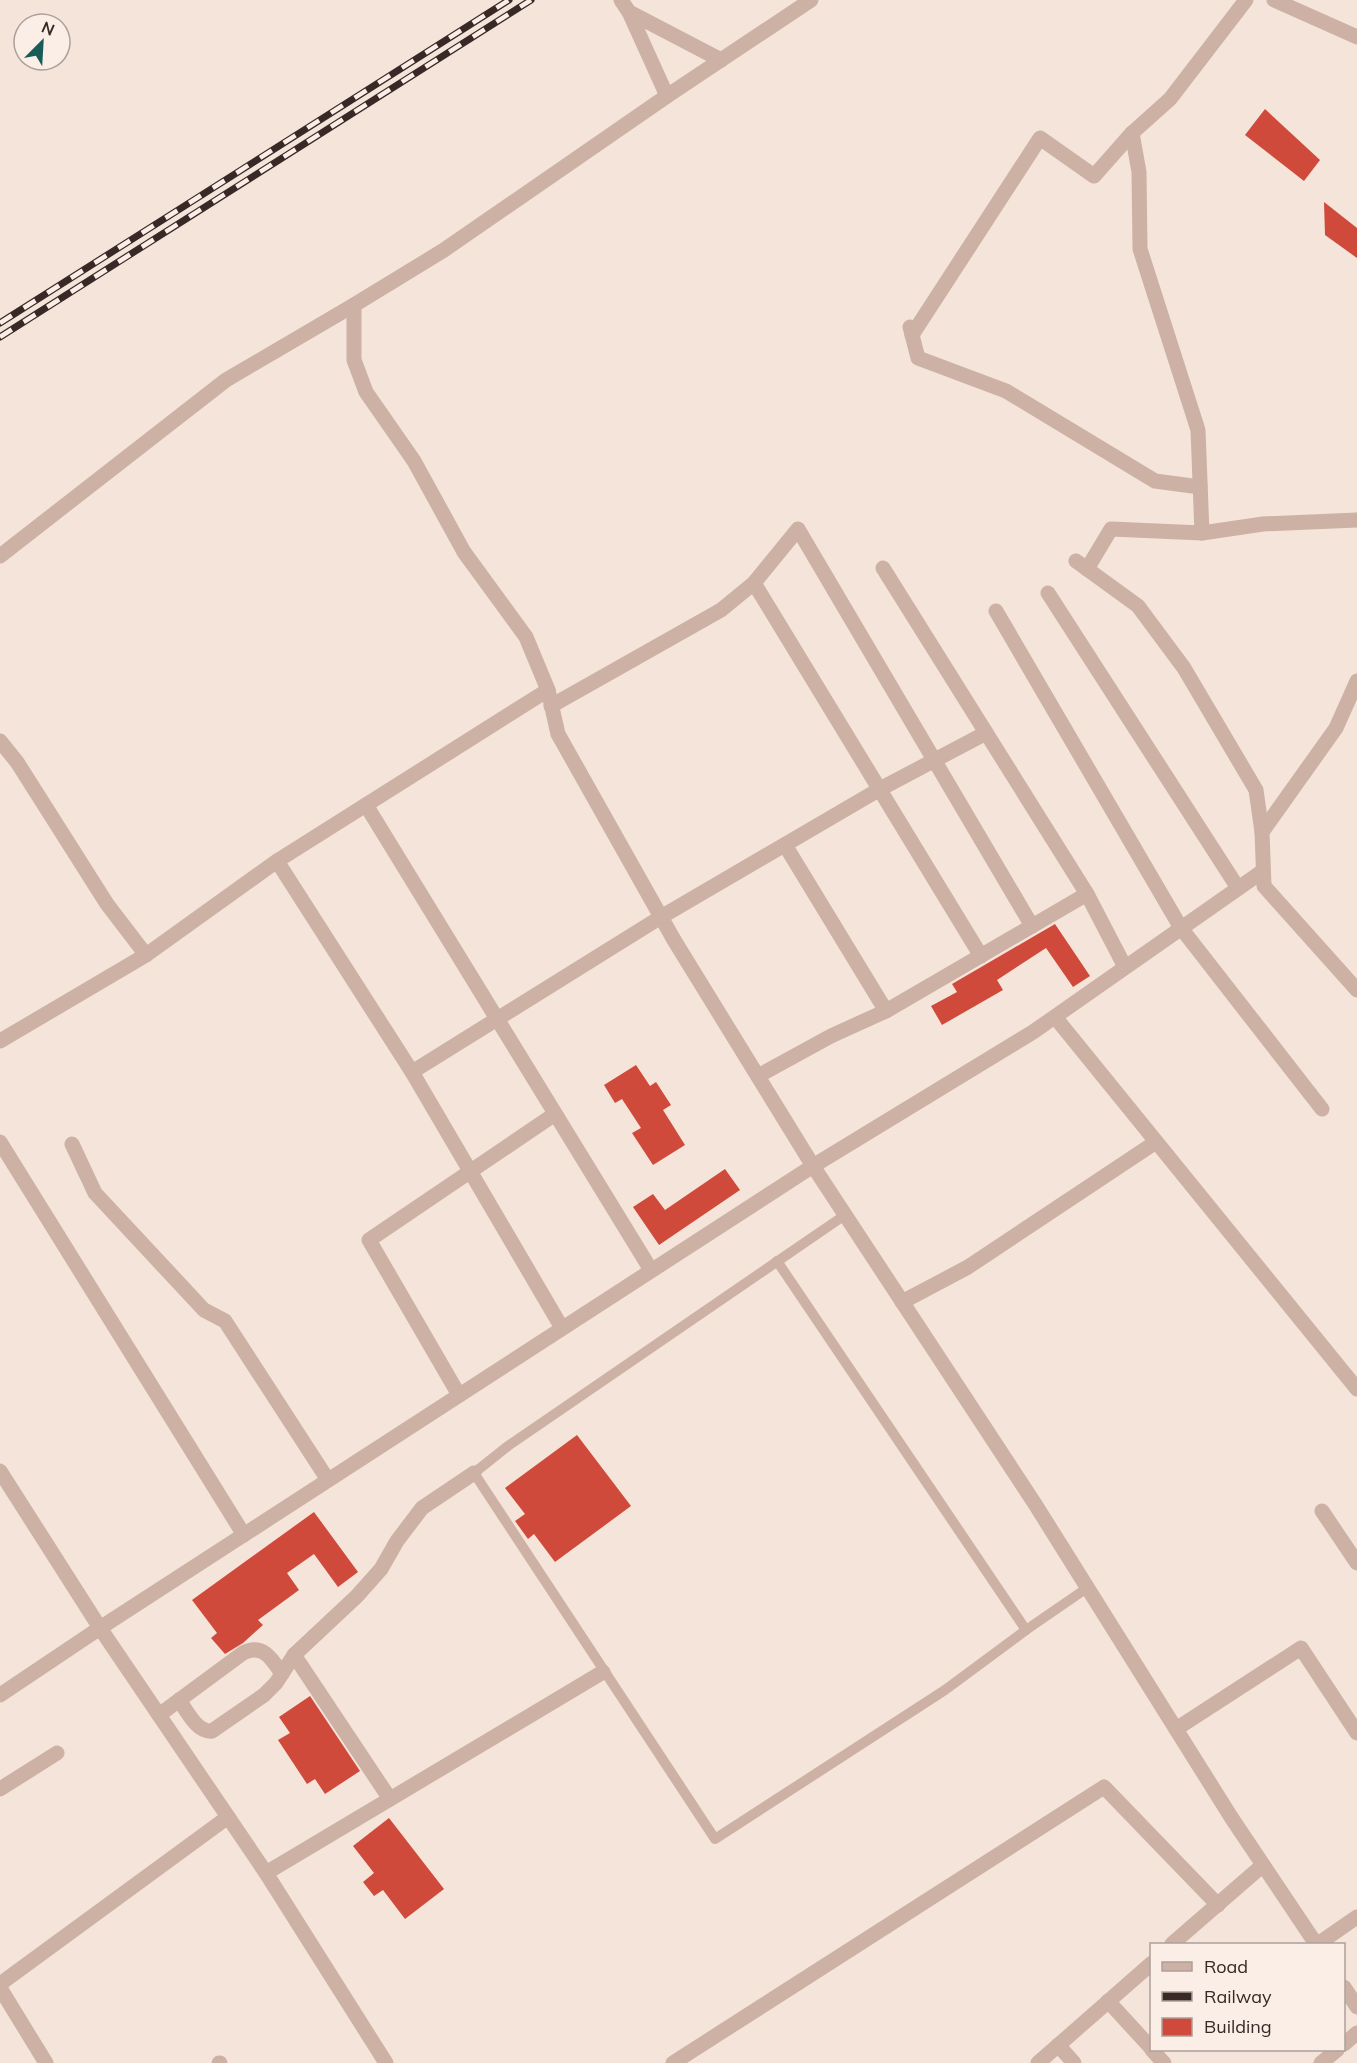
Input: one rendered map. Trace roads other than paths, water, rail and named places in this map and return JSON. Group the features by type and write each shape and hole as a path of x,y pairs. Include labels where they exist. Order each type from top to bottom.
{"street":[{"path":"0,556 226,380 444,250 811,0"},
{"path":"1200,487 1155,481 1006,391 918,358 910,329 1040,138 1094,176 1131,133 1170,99 1246,0"},
{"path":"1274,0 1357,37"},
{"path":"625,6 721,60"},
{"path":"625,6 667,96"},
{"path":"1131,133 1139,172 1140,249 1198,430 1202,533"},
{"path":"354,305 354,360 366,392 414,461 464,552 526,637 549,698 558,734 661,917 813,1166 1087,1588 1263,1865 1316,1943"},
{"path":"1357,520 1263,525 1202,533 1110,529 1081,565 1138,606 1184,668 1256,790 1262,832 1264,886 1357,990"},
{"path":"0,1041 146,955 277,861 366,805 549,698 721,610 754,583 798,529 1032,926"},
{"path":"883,568 1087,894 1125,967"},
{"path":"754,583 981,956"},
{"path":"1048,593 1238,888"},
{"path":"996,611 1181,928 1322,1109"},
{"path":"1262,832 1336,728 1357,681"},
{"path":"412,1072 661,917 880,789 986,733"},
{"path":"0,741 17,762 107,904 146,955"},
{"path":"366,805 651,1270"},
{"path":"785,845 886,1011"},
{"path":"277,861 412,1072 562,1328"},
{"path":"0,1695 651,1270 813,1166 1023,1038 1263,871"},
{"path":"758,1076 831,1036 886,1011 1087,894"},
{"path":"1055,1017 1357,1389"},
{"path":"459,1395 369,1240 555,1114"},
{"path":"0,1142 244,1535"},
{"path":"902,1302 968,1267 1156,1142"},
{"path":"72,1144 95,1193 204,1310 225,1322 328,1480"},
{"path":"0,1471 100,1628 266,1874 386,2063"},
{"path":"179,1700 199,1728 207,1732 212,1731 264,1695 276,1683 294,1655 357,1596 381,1569 397,1541 422,1508 474,1473"},
{"path":"1322,1511 1357,1563"},
{"path":"1176,1728 1301,1648 1357,1733"},
{"path":"159,1715 243,1653 252,1649 261,1651 270,1657 282,1674"},
{"path":"294,1655 390,1799"},
{"path":"266,1874 603,1672"},
{"path":"0,1789 57,1753"},
{"path":"673,2063 1104,1787 1218,1905"},
{"path":"46,2063 0,1986 228,1817"},
{"path":"1173,1943 1263,1865"},
{"path":"1318,1943 1357,1917"},
{"path":"1038,2063 1150,1965"},
{"path":"1345,1989 1357,2007"},
{"path":"1108,2001 1150,2047"},
{"path":"1345,2043 1357,2033"},
{"path":"1058,2045 1074,2063"},
{"path":"1154,2051 1164,2063"},
{"path":"1321,2063 1335,2051"}],"lane":[{"path":"845,1215 508,1446 474,1473 603,1672 715,1839 945,1690 1087,1588"},
{"path":"777,1261 1026,1630"}],"railway":[{"path":"0,323 509,0"},
{"path":"0,337 531,0"}]}
